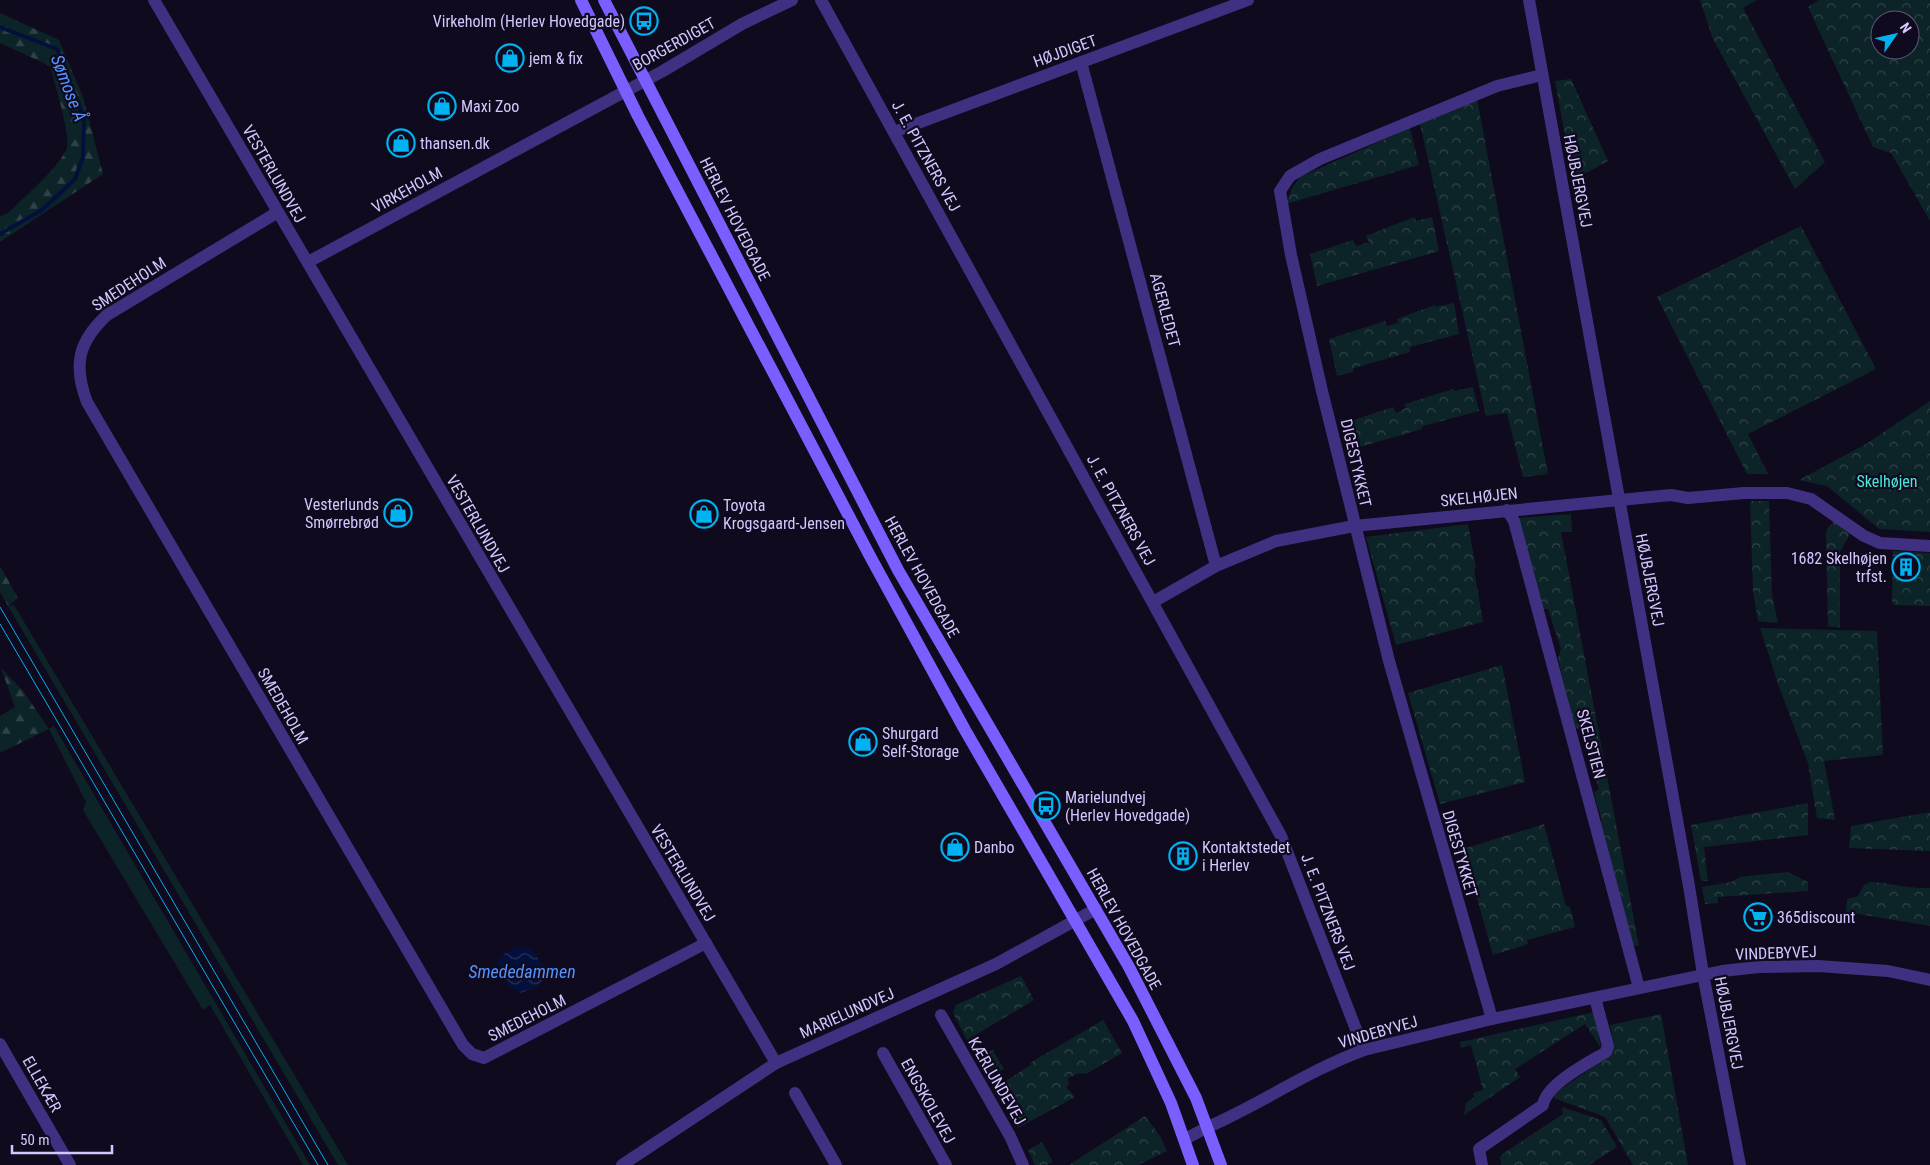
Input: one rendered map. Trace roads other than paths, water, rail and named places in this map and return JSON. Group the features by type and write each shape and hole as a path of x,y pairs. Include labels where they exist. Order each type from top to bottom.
{"main road":[{"path":"581,0 626,90 871,558 1075,922 1133,1021 1171,1103 1194,1165"},
{"name":"HERLEV HOVEDGADE","path":"604,0 647,79 745,276 898,570 1129,967 1196,1098 1221,1165"}],"street":[{"name":"VESTERLUNDVEJ","path":"154,0 776,1063"},
{"name":"BORGERDIGET","path":"626,90 742,24 792,0"},
{"name":"J. E. PITZNERS VEJ","path":"821,0 1281,836 1364,1050"},
{"name":"HØJDIGET","path":"894,132 1248,0"},
{"name":"HØJBJERGVEJ","path":"1529,0 1618,501 1690,886 1703,974 1740,1165"},
{"name":"AGERLEDET","path":"1081,62 1216,566"},
{"name":"DIGESTYKKET","path":"1492,1020 1389,661 1354,526 1293,264 1280,191 1290,176 1320,159 1496,86 1542,75"},
{"name":"VIRKEHOLM","path":"308,262 626,90"},
{"name":"SMEDEHOLM","path":"278,212 107,315 93,328 83,345 78,364 80,384 91,410 415,964 463,1045 472,1054 484,1058 706,943"},
{"name":"SKELHØJEN","path":"1153,602 1216,566 1276,541 1354,526 1671,495 1688,498 1744,493 1786,493 1810,499 1864,536 1880,542 1930,546"},
{"name":"SKELSTIEN","path":"1506,510 1514,521 1639,988"},
{"name":"MARIELUNDVEJ","path":"622,1165 776,1063 996,964 1096,910"},
{"name":"VINDEBYVEJ","path":"1185,1139 1256,1104 1338,1059 1364,1050 1703,974 1759,967 1818,966 1888,971 1930,980"},
{"path":"1482,1165 1479,1149 1543,1105 1544,1098 1552,1088 1606,1052 1608,1046 1595,998"},
{"name":"KÆRLUNDEVEJ","path":"941,1015 1010,1136 1023,1165"},
{"name":"ELLEKÆR","path":"0,1044 70,1165"},
{"name":"ENGSKOLEVEJ","path":"883,1052 946,1165"},
{"path":"795,1093 836,1165"}],"water":[{"name":"Smededammen","path":"520,946 532,949 543,966 544,980 533,989 520,993 504,980 497,962 505,953"}],"waterway":[{"name":"Sømose Å","path":"0,27 57,49 84,119 83,157 75,179 42,210 0,234"}],"tram line":[{"path":"0,607 328,1165"},
{"path":"0,624 318,1165"}],"place":[{"name":"Virkeholm (Herlev Hovedgade)","path":"644,21"},
{"name":"jem & fix","path":"510,58"},
{"name":"Maxi Zoo","path":"442,106"},
{"name":"thansen.dk","path":"401,143"},
{"name":"Vesterlunds Smørrebrød","path":"398,513"},
{"name":"Toyota Krogsgaard-Jensen","path":"704,514"},
{"name":"1682 Skelhøjen trfst.","path":"1906,567"},
{"name":"Shurgard Self-Storage","path":"863,742"},
{"name":"Marielundvej (Herlev Hovedgade)","path":"1046,806"},
{"name":"Danbo","path":"955,847"},
{"name":"Kontaktstedet i Herlev","path":"1183,856"},
{"name":"365discount","path":"1758,917"}],"park label":[{"name":"Skelhøjen","path":"1887,481"}]}
